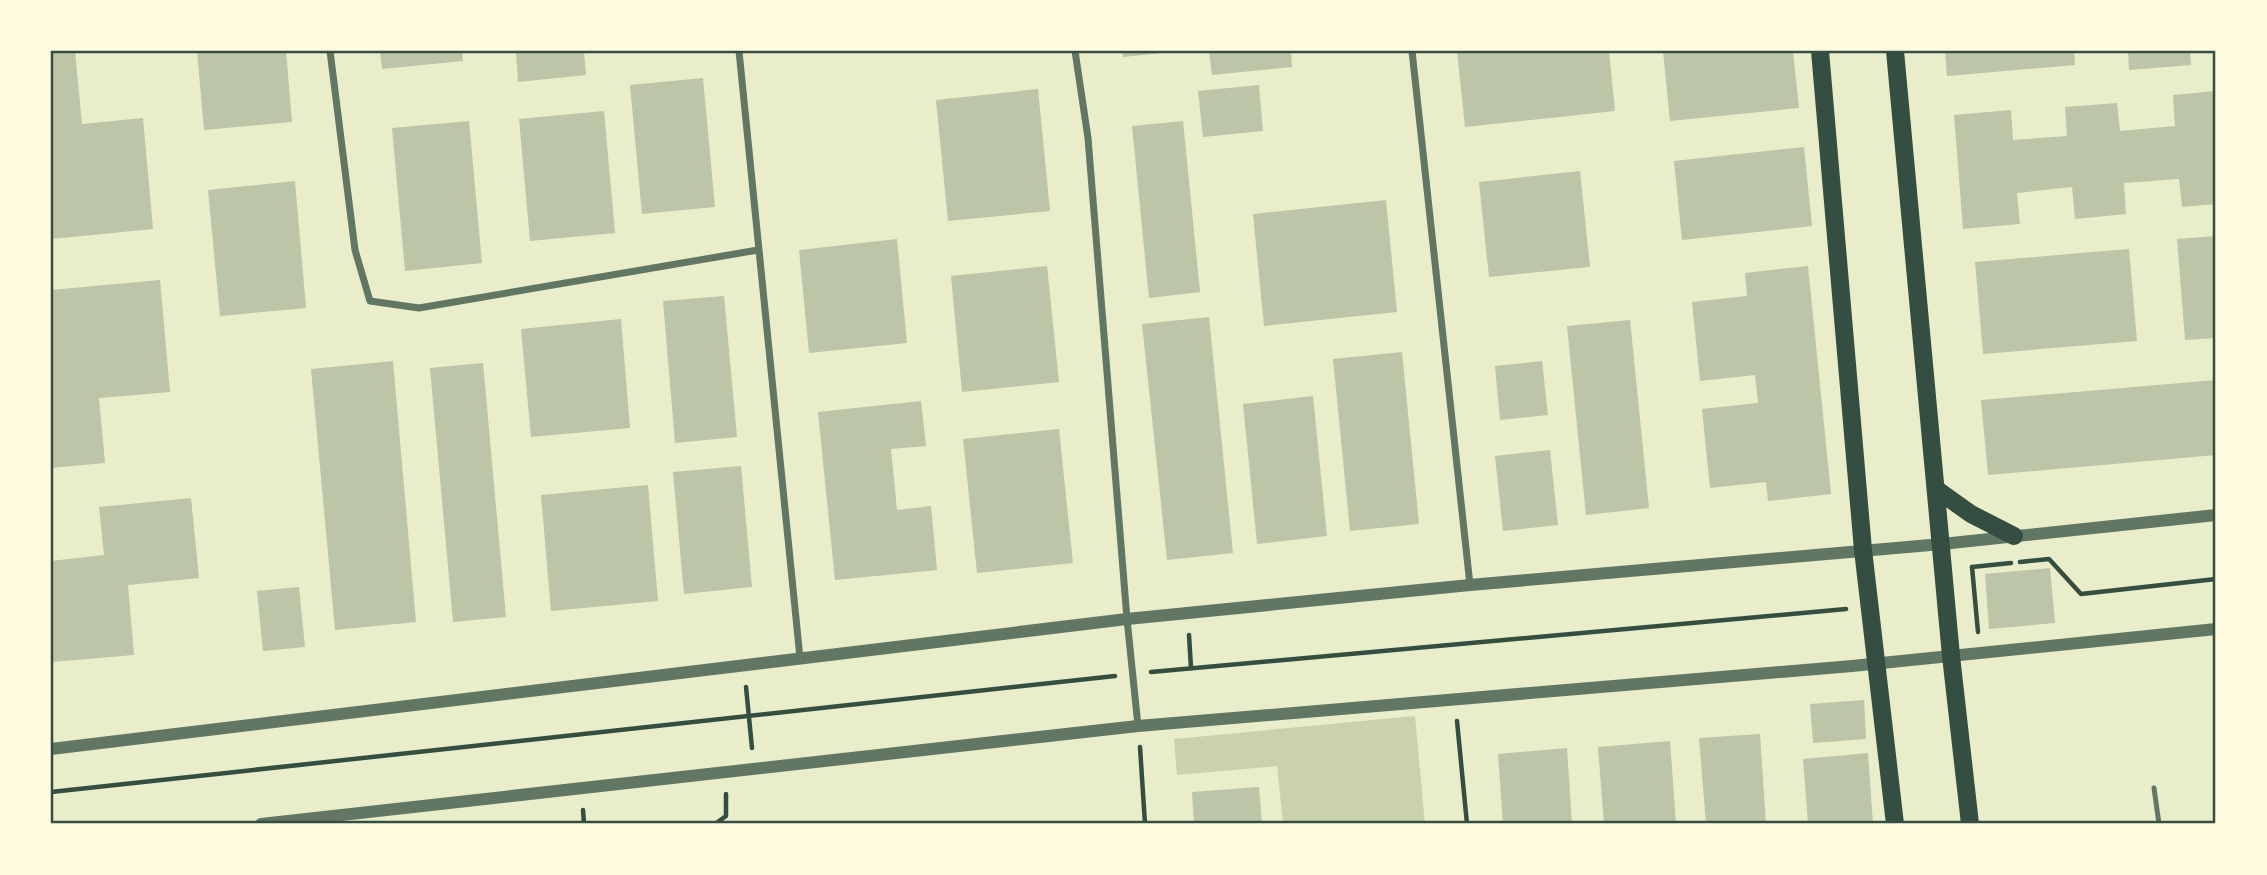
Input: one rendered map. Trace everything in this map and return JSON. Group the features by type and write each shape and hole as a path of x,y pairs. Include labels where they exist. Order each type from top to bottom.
{"main road":[{"path":"1821,51 1863,550 1895,824"},
{"path":"1895,51 1969,824"},
{"path":"1937,489 1971,514 2014,536"}],"street":[{"path":"330,51 355,250 370,301 419,308 758,250"},
{"path":"739,51 800,658"},
{"path":"1075,51 1088,138 1127,619 1139,726"},
{"path":"1412,51 1470,585"},
{"path":"51,748 1127,619 1470,585 1942,544 2216,515"},
{"path":"261,824 1139,726 1876,663 2216,629"}],"lane":[{"path":"2154,788 2159,824"}],"path":[{"path":"1970,541 1980,653"},
{"path":"1972,567 2049,559 2081,594 2216,579"},
{"path":"51,792 1191,668 1846,609"},
{"path":"1188,613 1191,668"},
{"path":"744,665 754,769"},
{"path":"1455,700 1466,824"},
{"path":"1139,726 1145,824"},
{"path":"715,824 726,816 727,772"}],"green space":[{"path":"1415,716 1425,824 1283,824 1277,766 1177,775 1174,739"}],"building":[{"path":"51,51 75,51 82,124 143,118 153,229 51,239"},
{"path":"197,51 286,51 292,122 204,130"},
{"path":"380,51 462,51 463,61 382,69"},
{"path":"516,51 584,51 586,75 518,82"},
{"path":"1122,51 1161,51 1161,53 1123,57"},
{"path":"1209,51 1291,51 1292,67 1212,75"},
{"path":"1457,51 1609,51 1615,111 1465,127"},
{"path":"1663,51 1793,51 1799,108 1670,121"},
{"path":"1945,51 2074,51 2075,65 1947,76"},
{"path":"2128,51 2190,51 2191,65 2129,70"},
{"path":"703,78 715,207 642,214 630,85"},
{"path":"1259,85 1263,131 1203,137 1198,91"},
{"path":"1038,89 1050,211 948,221 936,100"},
{"path":"2216,91 2216,204 2182,207 2179,179 2124,183 2126,214 2075,219 2072,187 2017,193 2020,224 1963,229 1954,115 2011,110 2013,140 2067,136 2065,107 2117,103 2120,131 2175,126 2173,95"},
{"path":"604,111 615,233 530,241 519,119"},
{"path":"469,121 482,263 405,271 392,128"},
{"path":"1183,121 1200,292 1149,298 1132,126"},
{"path":"1804,147 1812,226 1682,240 1674,161"},
{"path":"1580,171 1590,267 1489,277 1479,182"},
{"path":"295,181 306,308 220,316 208,190"},
{"path":"1386,200 1397,312 1264,326 1253,214"},
{"path":"2216,236 2216,338 2185,340 2177,239"},
{"path":"897,239 907,343 809,353 799,250"},
{"path":"2129,249 2137,341 1983,354 1975,262"},
{"path":"1047,266 1059,382 962,392 951,276"},
{"path":"1808,266 1831,494 1768,501 1766,482 1710,488 1702,409 1758,403 1755,375 1700,381 1692,302 1747,296 1745,273"},
{"path":"160,280 170,392 99,398 105,463 51,468 51,290"},
{"path":"724,296 737,437 675,443 663,301"},
{"path":"1209,317 1233,553 1167,560 1142,324"},
{"path":"621,319 630,428 531,437 521,329"},
{"path":"1630,320 1649,508 1586,515 1567,326"},
{"path":"1402,352 1419,524 1350,531 1333,359"},
{"path":"393,361 416,622 335,630 311,369"},
{"path":"1542,361 1548,415 1500,420 1495,366"},
{"path":"483,363 506,617 453,622 430,368"},
{"path":"2216,380 2216,455 1988,475 1981,400"},
{"path":"1313,396 1327,536 1257,544 1243,404"},
{"path":"921,401 926,446 891,449 897,510 931,506 937,570 835,580 818,412"},
{"path":"1059,429 1073,563 977,573 963,439"},
{"path":"1550,450 1558,525 1503,531 1495,456"},
{"path":"741,466 752,587 684,594 673,472"},
{"path":"648,485 658,601 551,611 541,495"},
{"path":"191,498 199,578 128,585 134,655 51,662 51,561 104,555 99,507"},
{"path":"2050,568 2055,623 1989,629 1985,574"},
{"path":"299,587 305,647 263,651 257,591"},
{"path":"1864,700 1866,739 1813,743 1810,704"},
{"path":"1760,734 1766,824 1706,824 1699,738"},
{"path":"1670,741 1676,824 1604,824 1598,747"},
{"path":"1567,748 1572,824 1503,824 1498,754"},
{"path":"1868,753 1873,824 1808,824 1803,759"},
{"path":"1259,787 1262,824 1194,824 1192,792"}]}
